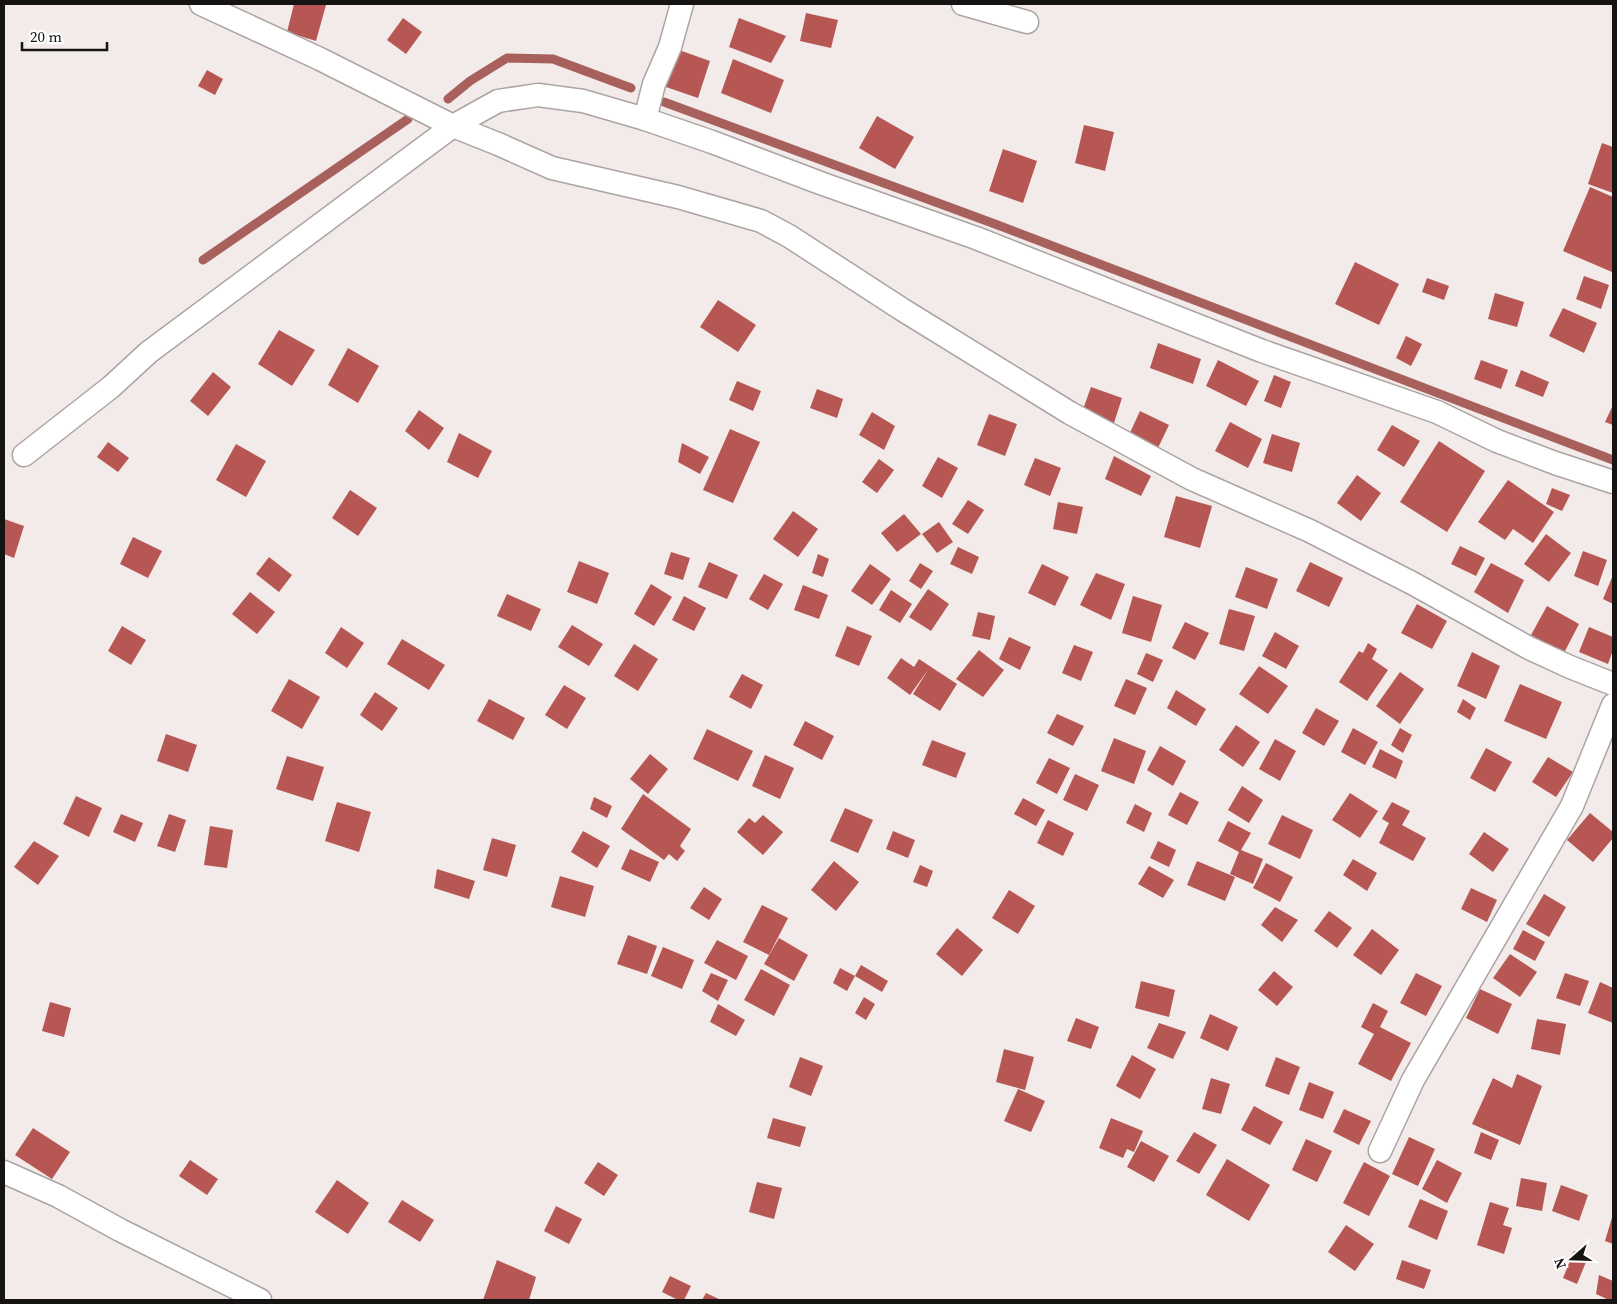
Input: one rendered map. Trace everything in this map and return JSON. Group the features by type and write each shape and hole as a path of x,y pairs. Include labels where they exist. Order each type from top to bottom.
{"street":[{"path":"201,4 320,59 453,126 552,168 678,197 761,221 789,236 903,310 1070,413 1192,479 1310,531 1529,648 1613,684"},
{"path":"645,119 654,84 670,47 682,4"},
{"path":"963,4 1027,22"},
{"path":"24,456 104,393 149,352 453,126 498,101 538,95 583,101 645,119 712,142 822,184 976,238 1262,351 1437,412 1506,444 1555,463 1613,482"},
{"path":"1380,1151 1413,1080 1572,806 1613,705"},
{"path":"4,1172 58,1196 120,1230 260,1300"}],"building":[{"path":"294,4 326,5 316,41 287,32"},
{"path":"806,13 838,20 831,48 800,41"},
{"path":"403,18 422,32 406,54 387,40"},
{"path":"739,18 786,36 771,63 729,47"},
{"path":"676,49 710,61 698,98 663,86"},
{"path":"733,59 784,80 771,113 721,93"},
{"path":"207,70 223,79 215,95 198,86"},
{"path":"877,116 914,137 895,169 859,148"},
{"path":"1084,125 1114,132 1105,171 1075,163"},
{"path":"1602,143 1613,147 1613,193 1588,184"},
{"path":"1003,149 1037,161 1023,203 989,191"},
{"path":"1590,187 1613,197 1612,272 1563,251"},
{"path":"1355,262 1399,284 1379,325 1335,304"},
{"path":"1584,276 1609,285 1601,309 1576,299"},
{"path":"1427,278 1449,286 1444,300 1422,292"},
{"path":"1495,293 1524,302 1517,327 1488,319"},
{"path":"718,300 756,325 738,352 700,327"},
{"path":"1563,308 1597,323 1584,353 1549,336"},
{"path":"279,330 315,350 292,386 258,364"},
{"path":"1406,336 1422,344 1411,366 1396,358"},
{"path":"1158,343 1201,359 1193,384 1150,368"},
{"path":"348,348 379,366 358,403 328,385"},
{"path":"1218,360 1259,381 1246,406 1206,386"},
{"path":"1481,360 1508,370 1501,389 1474,379"},
{"path":"1521,370 1549,382 1543,397 1515,386"},
{"path":"213,372 231,387 208,416 190,401"},
{"path":"1274,375 1291,382 1281,408 1264,401"},
{"path":"737,381 761,391 753,411 729,400"},
{"path":"1091,387 1122,398 1113,426 1081,415"},
{"path":"817,389 843,399 837,418 810,408"},
{"path":"1613,405 1613,425 1605,422"},
{"path":"419,410 444,428 429,450 405,431"},
{"path":"1140,411 1169,425 1157,450 1128,437"},
{"path":"872,412 895,426 884,450 859,435"},
{"path":"989,414 1017,424 1005,456 977,445"},
{"path":"1230,422 1262,439 1248,468 1215,451"},
{"path":"1392,425 1420,441 1404,467 1377,450"},
{"path":"730,429 760,442 733,503 703,490"},
{"path":"459,433 492,451 478,478 447,462"},
{"path":"1272,434 1300,443 1292,472 1263,463"},
{"path":"1439,441 1485,471 1447,532 1400,502"},
{"path":"108,442 129,458 118,472 97,457"},
{"path":"682,443 709,457 700,474 678,462"},
{"path":"236,444 266,461 246,497 216,480"},
{"path":"1114,456 1151,476 1141,496 1105,479"},
{"path":"938,457 958,468 942,498 922,486"},
{"path":"1035,458 1061,468 1050,496 1024,485"},
{"path":"879,459 894,470 877,493 862,482"},
{"path":"1357,475 1381,493 1361,521 1337,503"},
{"path":"1508,480 1554,512 1533,543 1513,529 1505,540 1478,522"},
{"path":"1552,488 1570,495 1562,511 1546,504"},
{"path":"350,490 377,508 358,536 332,518"},
{"path":"1176,496 1212,506 1200,548 1164,537"},
{"path":"968,500 984,510 968,534 952,524"},
{"path":"1058,502 1083,507 1077,534 1053,529"},
{"path":"793,511 818,529 798,557 773,539"},
{"path":"904,514 921,534 897,552 881,533"},
{"path":"4,519 24,526 14,558 4,554"},
{"path":"939,522 953,542 937,553 922,534"},
{"path":"1546,534 1571,553 1549,582 1524,564"},
{"path":"133,537 162,551 148,578 120,564"},
{"path":"1460,546 1485,558 1476,576 1451,564"},
{"path":"958,547 979,557 972,574 950,564"},
{"path":"1583,551 1607,560 1598,586 1574,576"},
{"path":"671,552 690,558 683,580 664,574"},
{"path":"818,554 829,559 823,577 812,573"},
{"path":"269,557 292,575 279,592 256,574"},
{"path":"579,561 609,573 597,604 567,592"},
{"path":"709,562 738,575 727,599 698,587"},
{"path":"1310,562 1343,578 1329,607 1296,591"},
{"path":"920,563 933,571 921,589 909,581"},
{"path":"1491,563 1524,580 1508,613 1474,592"},
{"path":"870,564 891,579 872,605 851,591"},
{"path":"1042,564 1069,577 1055,606 1028,593"},
{"path":"1246,567 1278,579 1267,609 1235,597"},
{"path":"1096,573 1125,584 1111,620 1080,605"},
{"path":"764,574 783,584 768,610 749,599"},
{"path":"1613,575 1613,604 1603,599"},
{"path":"651,584 672,597 654,626 634,614"},
{"path":"803,585 828,595 819,619 794,610"},
{"path":"928,589 949,604 931,631 909,617"},
{"path":"891,590 912,604 900,623 879,610"},
{"path":"250,592 275,612 257,634 232,614"},
{"path":"507,594 541,609 531,631 497,616"},
{"path":"684,596 706,608 694,631 672,620"},
{"path":"1133,596 1162,605 1151,642 1122,633"},
{"path":"1417,604 1447,621 1432,649 1401,633"},
{"path":"1547,606 1579,624 1564,653 1531,635"},
{"path":"1229,609 1255,616 1244,651 1219,644"},
{"path":"978,612 995,616 990,640 972,636"},
{"path":"1185,622 1209,633 1195,660 1172,648"},
{"path":"572,625 603,644 589,666 558,647"},
{"path":"122,626 146,640 131,665 108,651"},
{"path":"847,626 872,636 859,666 835,656"},
{"path":"341,627 364,643 347,668 325,653"},
{"path":"1589,627 1613,637 1613,650 1608,664 1579,652"},
{"path":"1275,632 1299,646 1286,669 1262,656"},
{"path":"1009,637 1031,647 1020,670 999,659"},
{"path":"402,639 445,665 429,690 387,664"},
{"path":"1368,643 1377,649 1372,659 1388,670 1367,701 1339,682 1359,651 1363,653"},
{"path":"634,644 658,659 638,691 614,676"},
{"path":"1074,645 1093,652 1081,681 1062,673"},
{"path":"979,650 1004,670 983,697 956,679"},
{"path":"1472,652 1500,666 1486,699 1457,686"},
{"path":"1146,653 1163,660 1153,682 1137,674"},
{"path":"901,658 914,667 919,659 957,684 940,711 913,694 928,670 910,695 887,678"},
{"path":"1259,666 1288,686 1268,714 1239,694"},
{"path":"1400,672 1424,689 1400,724 1376,706"},
{"path":"742,674 763,685 751,709 729,697"},
{"path":"289,679 320,697 302,729 271,711"},
{"path":"1126,679 1147,688 1135,715 1114,706"},
{"path":"1520,684 1562,702 1546,739 1504,721"},
{"path":"564,685 586,698 567,729 545,715"},
{"path":"1176,690 1206,709 1196,726 1167,708"},
{"path":"375,692 398,708 382,731 360,715"},
{"path":"489,699 525,718 513,740 477,721"},
{"path":"1463,699 1476,708 1470,720 1457,712"},
{"path":"1316,708 1339,721 1324,746 1302,733"},
{"path":"1057,714 1084,726 1073,746 1047,733"},
{"path":"805,721 834,736 822,760 793,745"},
{"path":"1236,725 1260,742 1243,767 1219,750"},
{"path":"1353,728 1378,742 1365,765 1341,752"},
{"path":"1400,728 1412,735 1403,753 1391,745"},
{"path":"707,729 753,751 738,781 693,759"},
{"path":"166,734 197,745 188,772 157,761"},
{"path":"1114,738 1146,751 1134,784 1101,771"},
{"path":"1275,739 1296,751 1280,781 1259,769"},
{"path":"932,740 966,753 956,778 922,765"},
{"path":"1160,746 1186,761 1173,786 1147,770"},
{"path":"1486,748 1512,762 1495,792 1470,778"},
{"path":"1380,749 1403,761 1396,779 1372,767"},
{"path":"650,754 668,769 648,794 630,779"},
{"path":"765,755 794,768 780,799 752,786"},
{"path":"287,756 324,767 313,801 276,789"},
{"path":"1548,757 1573,772 1556,797 1532,782"},
{"path":"1049,758 1070,768 1057,794 1036,783"},
{"path":"1075,774 1099,785 1087,811 1063,800"},
{"path":"1242,786 1263,800 1249,823 1228,810"},
{"path":"1180,792 1199,802 1187,825 1168,815"},
{"path":"1350,793 1378,811 1360,838 1332,820"},
{"path":"643,794 691,829 680,846 685,851 677,861 669,854 664,860 621,829"},
{"path":"76,796 102,808 89,837 63,824"},
{"path":"594,797 612,806 607,818 590,809"},
{"path":"1023,798 1045,810 1036,826 1014,814"},
{"path":"337,802 371,812 359,852 325,841"},
{"path":"1392,802 1410,811 1402,825 1426,838 1413,861 1379,843 1389,823 1382,819"},
{"path":"1135,804 1152,813 1144,832 1126,823"},
{"path":"845,808 873,820 858,853 830,841"},
{"path":"1590,813 1613,832 1613,838 1593,862 1567,840"},
{"path":"121,814 143,823 135,842 113,832"},
{"path":"169,814 186,820 175,852 157,846"},
{"path":"763,815 783,832 763,855 737,832 749,818 755,823"},
{"path":"1282,815 1313,830 1300,859 1268,844"},
{"path":"1048,820 1074,833 1063,856 1037,843"},
{"path":"1228,821 1251,833 1241,850 1263,859 1253,884 1230,874 1239,852 1218,841"},
{"path":"210,826 233,830 227,868 204,865"},
{"path":"583,831 610,846 597,868 571,852"},
{"path":"893,831 915,840 908,858 886,849"},
{"path":"1484,832 1509,849 1493,872 1469,854"},
{"path":"492,838 516,845 507,877 483,870"},
{"path":"34,841 59,856 38,885 14,867"},
{"path":"1158,841 1176,850 1169,867 1150,858"},
{"path":"630,849 659,862 650,882 621,869"},
{"path":"1353,859 1377,873 1367,891 1343,875"},
{"path":"834,861 859,882 836,911 811,890"},
{"path":"1197,861 1235,877 1225,901 1187,885"},
{"path":"1266,863 1293,877 1280,902 1253,888"},
{"path":"920,865 933,871 927,887 913,882"},
{"path":"1149,866 1174,880 1163,898 1138,884"},
{"path":"437,869 475,881 469,899 434,888"},
{"path":"560,876 594,886 585,917 551,907"},
{"path":"704,887 722,899 709,920 690,908"},
{"path":"1471,888 1497,900 1487,922 1461,909"},
{"path":"1009,890 1035,906 1018,934 992,918"},
{"path":"1544,894 1566,907 1549,937 1526,924"},
{"path":"762,905 788,918 769,955 743,942"},
{"path":"1275,907 1298,920 1282,942 1261,925"},
{"path":"1329,911 1352,928 1337,948 1314,931"},
{"path":"957,928 983,950 962,976 936,954"},
{"path":"1372,929 1399,950 1381,975 1353,955"},
{"path":"1523,930 1545,942 1535,961 1513,949"},
{"path":"628,935 657,946 647,974 617,964"},
{"path":"779,938 808,955 794,981 764,964"},
{"path":"717,940 748,956 736,980 704,963"},
{"path":"663,947 694,960 682,989 651,976"},
{"path":"1510,954 1537,972 1520,997 1493,978"},
{"path":"861,965 888,981 882,992 855,976"},
{"path":"840,968 855,976 847,991 833,983"},
{"path":"761,969 790,985 774,1016 744,1000"},
{"path":"1274,971 1293,987 1277,1006 1258,990"},
{"path":"711,973 728,980 718,1001 702,991"},
{"path":"1416,973 1442,986 1426,1016 1400,1003"},
{"path":"1565,973 1589,981 1580,1006 1556,998"},
{"path":"1141,981 1175,990 1169,1017 1135,1008"},
{"path":"1600,982 1613,988 1613,1023 1588,1013"},
{"path":"1480,989 1512,1004 1498,1034 1466,1018"},
{"path":"864,997 875,1004 866,1020 855,1013"},
{"path":"50,1002 71,1008 64,1037 42,1031"},
{"path":"1373,1003 1388,1011 1380,1027 1411,1043 1391,1081 1358,1064 1374,1034 1361,1027"},
{"path":"718,1004 745,1020 736,1036 710,1022"},
{"path":"1210,1014 1238,1027 1228,1051 1200,1038"},
{"path":"1076,1018 1099,1027 1091,1049 1067,1041"},
{"path":"1537,1019 1566,1024 1560,1055 1531,1049"},
{"path":"1159,1023 1186,1032 1173,1059 1147,1048"},
{"path":"1004,1049 1034,1057 1025,1090 996,1082"},
{"path":"1132,1055 1156,1069 1140,1099 1116,1086"},
{"path":"800,1057 823,1066 811,1096 789,1087"},
{"path":"1276,1057 1300,1067 1289,1095 1265,1086"},
{"path":"1517,1074 1542,1086 1520,1145 1472,1124 1493,1078 1512,1088"},
{"path":"1211,1078 1230,1084 1221,1114 1202,1109"},
{"path":"1309,1082 1334,1092 1323,1119 1299,1110"},
{"path":"1018,1089 1045,1101 1031,1132 1004,1121"},
{"path":"1254,1106 1283,1122 1270,1145 1241,1130"},
{"path":"1344,1109 1371,1121 1359,1145 1333,1132"},
{"path":"773,1118 806,1127 800,1147 767,1138"},
{"path":"1111,1118 1143,1131 1134,1152 1127,1149 1123,1158 1099,1148"},
{"path":"33,1128 70,1152 52,1179 15,1155"},
{"path":"1194,1132 1217,1145 1199,1174 1176,1161"},
{"path":"1481,1132 1499,1140 1491,1160 1474,1153"},
{"path":"1409,1137 1435,1149 1418,1186 1392,1174"},
{"path":"1306,1139 1332,1151 1317,1182 1292,1170"},
{"path":"1141,1141 1169,1156 1154,1182 1127,1167"},
{"path":"1227,1159 1270,1185 1249,1221 1206,1195"},
{"path":"190,1160 218,1179 207,1195 179,1176"},
{"path":"1437,1160 1462,1173 1447,1203 1422,1189"},
{"path":"598,1162 618,1175 604,1196 584,1183"},
{"path":"1364,1162 1390,1176 1369,1216 1343,1203"},
{"path":"1521,1178 1547,1183 1542,1211 1516,1206"},
{"path":"337,1180 369,1203 348,1234 315,1212"},
{"path":"757,1182 782,1188 774,1219 749,1212"},
{"path":"1561,1185 1588,1195 1579,1221 1552,1211"},
{"path":"1420,1199 1448,1211 1437,1240 1408,1227"},
{"path":"402,1200 434,1220 420,1242 388,1222"},
{"path":"1490,1202 1509,1208 1503,1225 1512,1228 1504,1254 1477,1245"},
{"path":"556,1206 582,1219 569,1244 544,1231"},
{"path":"1613,1214 1613,1244 1605,1241"},
{"path":"1346,1225 1374,1244 1355,1271 1328,1252"},
{"path":"1574,1251 1588,1257 1577,1284 1563,1278"},
{"path":"497,1260 536,1277 529,1300 483,1300"},
{"path":"1402,1260 1431,1270 1424,1289 1396,1279"},
{"path":"1599,1275 1613,1281 1613,1300 1596,1294"},
{"path":"670,1276 691,1286 684,1300 678,1300 662,1292"},
{"path":"706,1293 721,1300 702,1300"}],"waterway":[{"path":"448,99 470,81 507,58 553,59 631,88"},
{"path":"664,102 995,224 1613,460"},
{"path":"203,260 408,119"}]}
